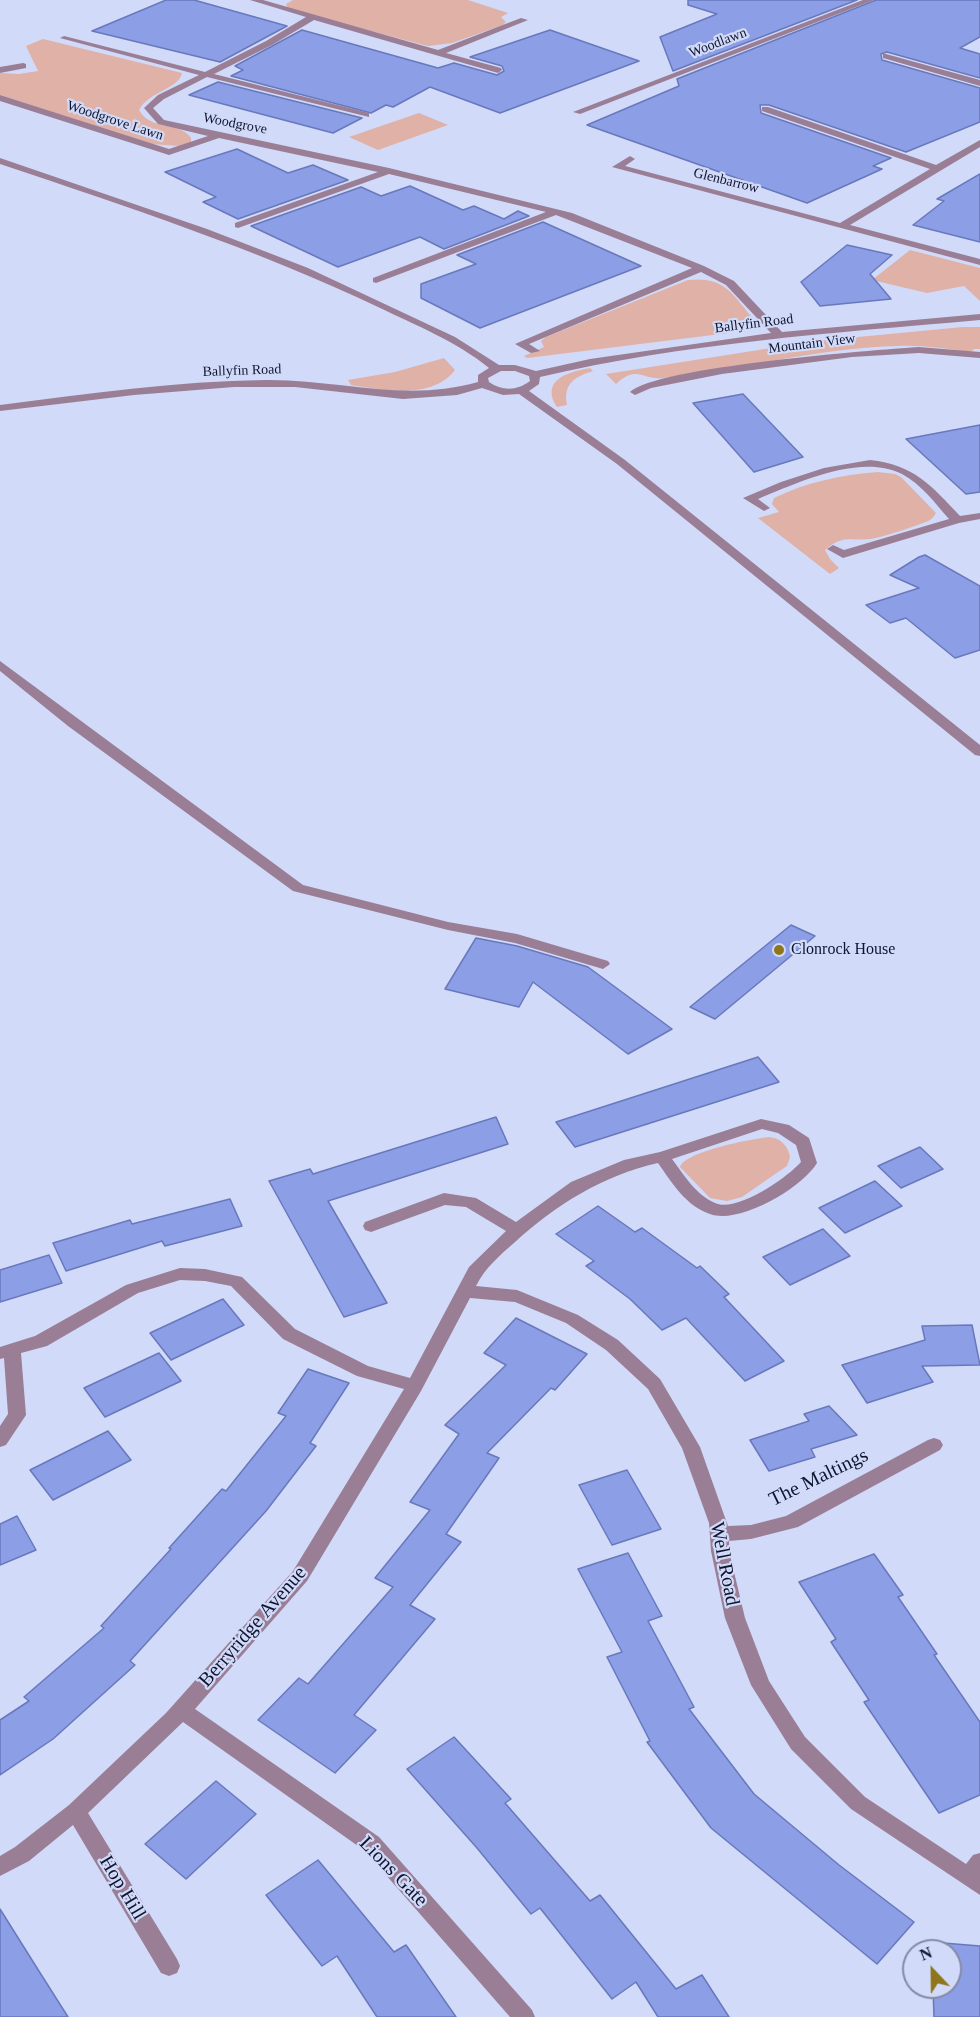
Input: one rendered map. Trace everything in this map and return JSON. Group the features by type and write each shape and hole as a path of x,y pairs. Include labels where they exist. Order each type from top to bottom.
{"street":[{"path":"254,0 498,70"},
{"path":"271,4 286,0"},
{"name":"Woodlawn","path":"577,112 870,0"},
{"path":"441,52 524,20 516,17"},
{"name":"Woodgrove","path":"311,18 269,43 161,97 148,108 161,122 389,171 580,219 702,268 730,283 779,335"},
{"path":"64,38 366,115"},
{"path":"887,55 980,83"},
{"path":"0,70 23,66"},
{"name":"Woodgrove Lawn","path":"0,98 169,152 221,135"},
{"path":"765,109 935,168"},
{"path":"843,225 980,143"},
{"name":"Glenbarrow","path":"630,159 617,167 980,262"},
{"path":"0,161 201,231 340,284 473,351 497,369"},
{"path":"238,225 389,171"},
{"path":"376,280 552,213"},
{"path":"535,351 520,344 702,268"},
{"name":"Ballyfin Road","path":"534,375 590,362 779,335 980,317"},
{"name":"Mountain View","path":"635,392 648,385 759,366 871,352 919,350 980,355"},
{"path":"514,368 534,375 535,382 521,390 499,391 482,381 485,374 497,369 514,368"},
{"path":"637,379 648,385"},
{"name":"Ballyfin Road","path":"0,408 255,384 331,386 404,397 446,394 484,384"},
{"path":"521,390 621,462 980,752"},
{"path":"764,508 749,498 830,470 878,465 896,468 913,477 957,520"},
{"path":"832,549 843,554 957,520 980,516"},
{"path":"0,666 73,723 298,888 378,910 517,939 603,964"},
{"name":"Berryridge Avenue","path":"0,1867 22,1854 76,1811 181,1710 300,1576 415,1386 475,1270 533,1216 577,1186 630,1164 662,1157 761,1124 783,1130 803,1142 809,1163 794,1180 768,1195 731,1209 717,1210 695,1197 662,1157"},
{"path":"371,1226 444,1199 470,1202 517,1230"},
{"path":"0,1440 17,1415 6,1352 41,1341 86,1313 132,1289 180,1274 205,1275 236,1281 289,1334 363,1371 415,1386"},
{"name":"Well Road","path":"464,1291 517,1296 572,1319 612,1345 654,1384 691,1447 718,1523 735,1618 761,1684 798,1743 858,1803 976,1875"},
{"name":"The Maltings","path":"719,1533 751,1532 791,1522 934,1445"},
{"name":"Lions Gate","path":"181,1710 372,1844 524,2017"},
{"name":"Hop Hill","path":"76,1811 169,1965"}],"shaded area":[{"path":"293,0 468,0 508,13 501,17 506,22 503,25 452,43 428,46 288,9 286,4"},
{"path":"43,39 182,73 175,83 150,98 139,110 150,121 180,129 191,138 191,142 180,146 151,144 0,95 0,73 19,74 38,71 26,46"},
{"path":"419,113 448,125 378,150 349,137"},
{"path":"910,250 980,268 980,301 964,286 927,293 872,280"},
{"path":"700,279 718,283 732,293 751,316 729,333 527,358 524,356 544,347 541,341 546,337 688,280"},
{"path":"980,327 980,349 974,349 971,352 917,346 868,348 663,378 635,374 616,384 606,374 816,341"},
{"path":"444,358 455,370 434,386 406,391 351,385 348,380 395,372"},
{"path":"590,368 593,371 571,382 567,392 567,405 557,407 553,398 554,384 565,375"},
{"path":"878,472 901,477 936,513 927,522 891,534 870,539 847,539 831,545 825,550 839,568 830,574 758,518 779,512 772,504 774,498 786,492 824,480"},
{"path":"769,1137 780,1141 787,1149 790,1157 787,1166 742,1197 727,1201 710,1198 680,1167 685,1161 706,1151"}],"building":[{"path":"166,0 194,0 287,26 220,62 92,31"},
{"path":"688,0 857,0 673,71 660,37 717,14 688,5"},
{"path":"876,0 980,0 980,37 960,48 980,54 980,78 887,52 881,54 882,60 980,88 980,122 906,152 769,105 760,105 761,113 891,158 873,166 882,169 807,203 587,125 679,86 677,79"},
{"path":"302,30 438,68 454,63 497,75 504,71 502,66 470,57 550,30 639,61 500,113 430,87 393,107 386,105 371,113 231,76 243,70 235,66"},
{"path":"218,82 362,118 333,133 189,95"},
{"path":"237,149 288,173 313,165 348,180 238,219 203,202 216,197 165,172"},
{"path":"980,174 980,242 913,225 944,201 937,199"},
{"path":"410,186 463,210 474,206 504,219 518,211 529,216 444,249 420,237 338,267 251,226 361,187 381,196"},
{"path":"543,222 641,266 480,328 421,298 421,284 476,264 457,255"},
{"path":"847,245 892,255 870,274 891,299 820,306 801,282"},
{"path":"743,394 803,457 754,472 693,403"},
{"path":"980,425 980,492 966,494 906,439"},
{"path":"925,555 980,586 980,650 955,658 906,618 890,623 866,605 919,588 890,575"},
{"path":"791,925 815,936 715,1019 690,1007"},
{"path":"476,938 517,946 588,967 672,1029 628,1054 533,982 519,1007 445,989"},
{"path":"758,1057 779,1082 575,1147 556,1122"},
{"path":"496,1117 508,1144 328,1201 387,1303 344,1317 269,1181 310,1169 313,1174"},
{"path":"920,1147 943,1169 901,1188 878,1166"},
{"path":"875,1181 902,1206 845,1233 819,1208"},
{"path":"230,1199 242,1226 165,1246 162,1241 66,1271 53,1243 130,1220 132,1224"},
{"path":"598,1206 635,1232 642,1228 697,1268 700,1266 729,1294 724,1297 784,1361 745,1381 686,1318 662,1330 630,1299 586,1266 594,1261 556,1234"},
{"path":"823,1229 850,1256 790,1285 763,1257"},
{"path":"49,1255 62,1283 0,1302 0,1270"},
{"path":"223,1299 244,1325 171,1360 150,1333"},
{"path":"516,1318 587,1354 555,1390 551,1388 487,1453 499,1458 446,1534 461,1542 410,1605 435,1619 354,1715 376,1730 335,1773 258,1720 299,1678 308,1684 393,1587 375,1578 430,1510 410,1502 459,1434 445,1425 506,1365 484,1353"},
{"path":"972,1325 980,1365 922,1366 933,1382 867,1403 842,1365 925,1340 922,1326"},
{"path":"159,1353 181,1381 105,1417 84,1388"},
{"path":"308,1369 349,1383 310,1443 316,1446 266,1511 130,1661 135,1665 53,1739 0,1775 0,1720 29,1701 24,1697 104,1628 101,1626 171,1549 169,1548 222,1489 226,1491 286,1416 278,1413"},
{"path":"829,1406 857,1435 811,1449 815,1457 769,1471 750,1440 809,1421 804,1414"},
{"path":"108,1431 131,1460 53,1500 30,1470"},
{"path":"627,1470 661,1529 612,1545 579,1485"},
{"path":"17,1516 36,1550 0,1565 0,1524"},
{"path":"628,1553 662,1616 648,1621 694,1707 689,1709 754,1794 839,1865 914,1922 877,1964 711,1828 647,1742 650,1741 607,1657 622,1652 578,1569"},
{"path":"874,1554 903,1595 898,1597 937,1654 934,1655 980,1722 980,1795 939,1813 864,1702 869,1700 831,1642 836,1639 799,1582"},
{"path":"454,1737 511,1799 505,1803 590,1901 600,1895 676,1989 702,1975 729,2017 658,2017 636,1982 612,1999 540,1908 531,1914 477,1848 407,1769"},
{"path":"216,1781 256,1814 186,1879 145,1844"},
{"path":"318,1860 394,1952 406,1945 456,2017 377,2017 337,1956 322,1966 266,1895"},
{"path":"0,1909 37,1968 68,2017 0,2017"},
{"path":"962,1945 980,1946 980,2017 934,2017 933,1999 962,1999"}],"place":[{"name":"Clonrock House","path":"779,950"}]}
